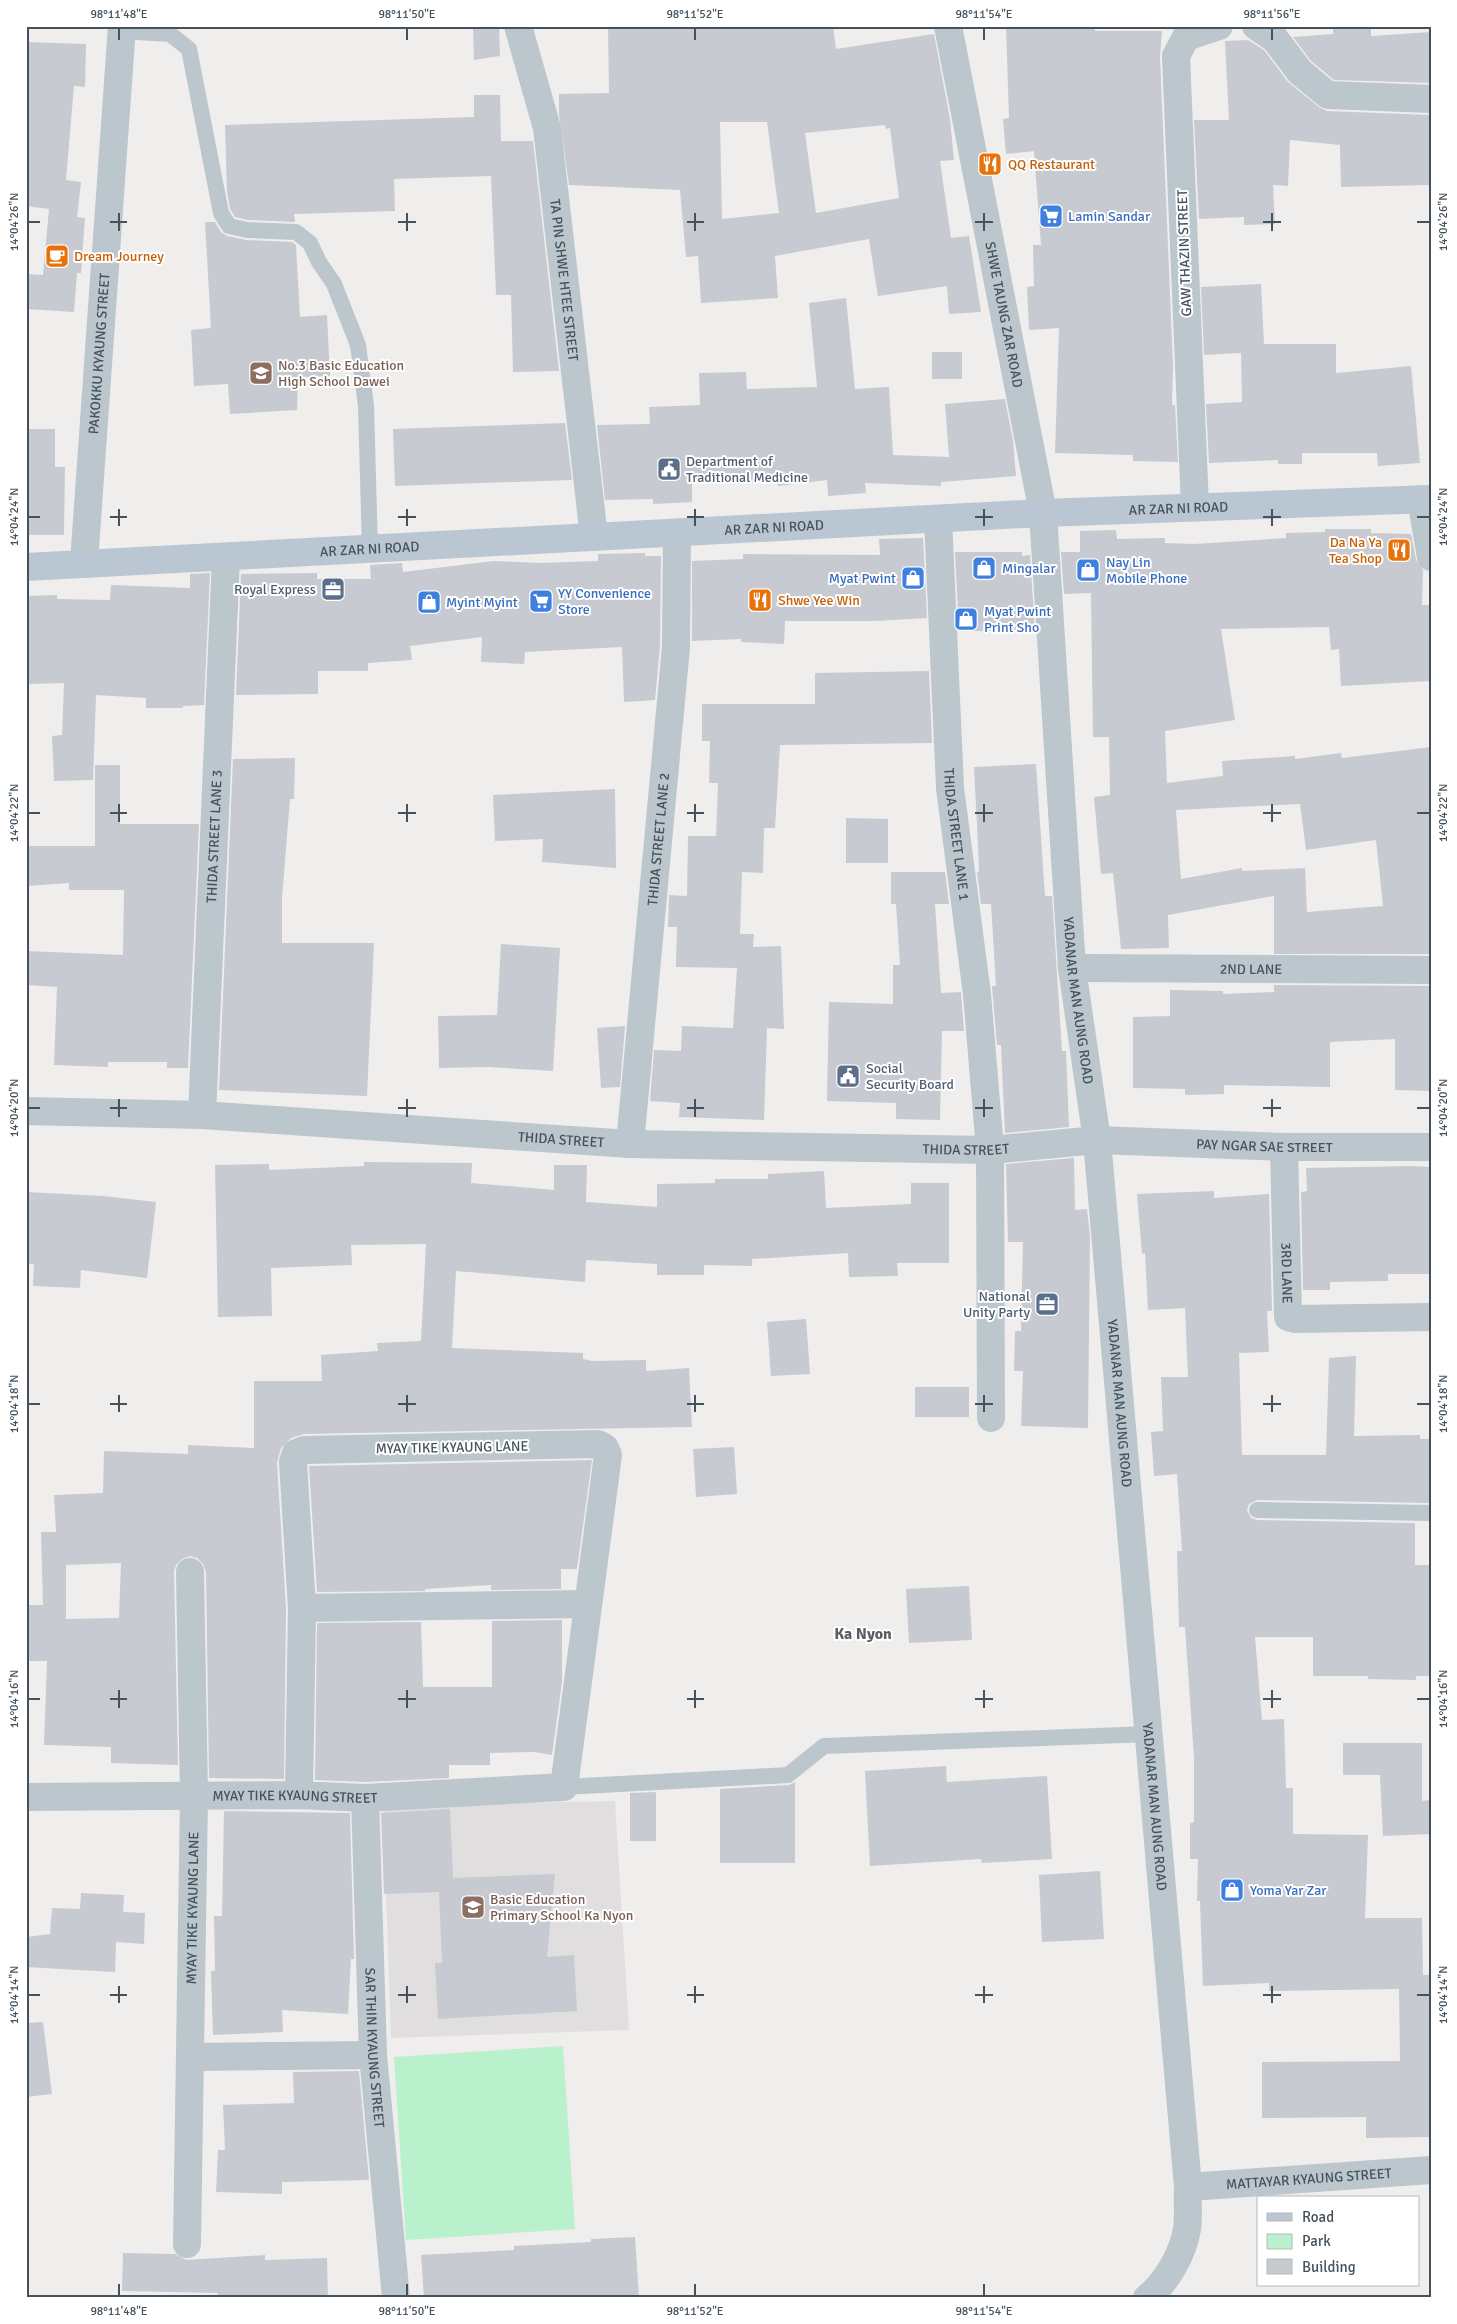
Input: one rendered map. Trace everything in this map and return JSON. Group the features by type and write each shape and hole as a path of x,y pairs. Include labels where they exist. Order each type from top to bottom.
{"main road":[{"name":"AR ZAR NI ROAD","path":"26,566 677,534 1043,513 1426,499"}],"street":[{"name":"TA PIN SHWE HTEE STREET","path":"518,26 547,128 594,537"},
{"name":"SHWE TAUNG ZAR ROAD","path":"948,26 1043,513"},
{"name":"GAW THAZIN STREET","path":"1195,506 1176,56 1186,37 1219,26"},
{"path":"1256,26 1275,40 1300,72 1328,95 1431,99"},
{"name":"PAKOKKU KYAUNG STREET","path":"84,562 122,29"},
{"path":"1426,499 1431,557"},
{"name":"YADANAR MAN AUNG ROAD","path":"1043,513 1072,968 1097,1140 1188,2187 1187,2230 1172,2267 1154,2292"},
{"name":"THIDA STREET LANE 1","path":"938,519 950,788 977,994 990,1150 991,1418"},
{"name":"THIDA STREET LANE 2","path":"630,1144 676,647 677,534"},
{"name":"THIDA STREET LANE 3","path":"202,1115 226,557"},
{"name":"2ND LANE","path":"1072,968 1431,970"},
{"name":"THIDA STREET","path":"26,1111 202,1115 630,1144 990,1150 1097,1140"},
{"name":"PAY NGAR SAE STREET","path":"1097,1140 1284,1147 1431,1147"},
{"name":"3RD LANE","path":"1284,1147 1288,1317 1295,1319 1431,1317"},
{"name":"MYAY TIKE KYAUNG LANE","path":"300,1795 302,1608 293,1462 296,1454 304,1450 598,1444 605,1448 608,1455 564,1787"},
{"name":"MYAY TIKE KYAUNG LANE","path":"187,2244 194,1796 190,1572"},
{"path":"302,1608 588,1604"},
{"name":"MYAY TIKE KYAUNG STREET","path":"26,1797 300,1795 365,1798 564,1787"},
{"name":"SAR THIN KYAUNG STREET","path":"365,1798 373,2055 396,2298"},
{"path":"190,2057 373,2055"},
{"name":"MATTAYAR KYAUNG STREET","path":"1188,2187 1431,2170"}],"lane":[{"path":"122,29 170,34 189,49 221,213 229,226 247,230 296,232 310,243 319,262 334,284 358,345 365,397 370,549"},
{"path":"1257,1510 1431,1513"},
{"path":"564,1787 788,1775 824,1746 1150,1734"}],"shaded area":[{"path":"615,1801 629,2030 391,2038 383,1806"}],"green space":[{"path":"563,2046 575,2229 406,2240 394,2057"}],"building":[{"path":"473,26 499,26 500,56 474,60"},
{"path":"608,26 833,26 836,49 934,34 950,119 954,160 940,161 951,238 969,236 981,312 949,314 947,286 878,296 869,239 775,256 778,298 701,303 698,256 686,257 680,190 569,185 559,114 559,94 609,93","holes":["720,122 767,122 779,213 722,219","885,125 886,129 890,128 899,198 816,213 805,133"]},
{"path":"1006,26 1094,26 1095,31 1162,31 1160,57 1173,365 1172,405 1175,405 1178,462 1133,461 1133,455 1055,453 1059,328 1029,330 1027,287 1034,286 1033,245 1041,245 1034,151 1006,154 1003,119 1009,118"},
{"path":"1333,26 1371,26 1371,36 1431,32 1431,83 1334,80 1311,61 1293,37 1333,34"},
{"path":"1248,40 1264,50 1288,82 1319,107 1327,111 1431,115 1431,185 1341,187 1340,145 1290,140 1288,186 1273,185 1275,224 1244,225 1244,217 1199,219 1194,120 1229,120 1225,41"},
{"path":"26,42 86,44 85,87 74,86 66,180 81,182 77,217 85,218 81,273 77,273 74,312 26,309 26,274 43,275 49,209 26,206"},
{"path":"474,95 500,95 501,141 533,141 559,371 513,372 511,295 496,295 491,176 394,179 395,211 294,214 295,222 248,220 235,217 230,209 227,191 225,125 474,117"},
{"path":"205,222 215,222 221,232 227,236 246,240 292,242 296,245 300,317 327,315 330,376 298,377 297,410 230,414 228,384 194,386 191,330 211,328"},
{"path":"1261,284 1264,344 1336,344 1336,373 1411,366 1420,463 1378,466 1377,453 1302,453 1302,464 1278,464 1278,460 1209,463 1206,404 1242,402 1241,353 1204,355 1201,287"},
{"path":"846,298 855,389 889,387 893,455 949,457 945,404 1005,399 1013,441 1016,476 941,482 941,486 865,483 866,493 828,496 827,480 778,486 777,482 692,483 692,502 653,504 653,499 605,500 597,425 650,424 649,407 700,405 699,373 746,372 747,389 817,387 809,303"},
{"path":"932,352 962,352 962,379 932,379"},
{"path":"565,423 572,480 395,486 393,429"},
{"path":"26,429 55,429 55,467 65,467 64,535 26,535"},
{"path":"1325,529 1371,529 1371,533 1411,534 1416,560 1423,570 1422,605 1431,605 1431,681 1341,686 1339,649 1331,650 1329,627 1221,629 1235,720 1165,731 1167,783 1223,776 1222,761 1295,756 1295,759 1341,753 1342,758 1431,747 1431,954 1274,954 1274,896 1168,915 1169,948 1121,949 1113,873 1101,874 1094,797 1110,795 1109,737 1093,737 1091,593 1064,594 1061,552 1080,552 1080,531 1116,530 1117,539 1165,538 1165,543 1194,544 1286,538 1286,533 1325,532","holes":["1300,804 1306,850 1376,840 1383,906 1307,912 1305,868 1242,871 1242,868 1181,879 1176,810"]},
{"path":"923,538 927,618 875,621 785,621 784,644 741,642 741,639 692,641 692,561 743,559 743,554 880,555 879,539"},
{"path":"955,552 1022,552 1022,556 1030,555 1035,631 959,631"},
{"path":"645,553 645,556 661,556 660,646 655,700 624,702 622,647 525,652 524,664 481,662 482,637 410,646 412,660 368,663 368,671 318,671 318,694 236,695 241,574 317,573 317,579 371,579 370,565 402,563 403,572 494,561 540,563 598,561 598,554"},
{"path":"210,573 204,705 183,706 183,708 146,708 146,698 96,695 93,780 54,781 52,736 62,735 64,683 29,684 26,596 57,595 57,599 110,600 111,585 190,588 190,574"},
{"path":"929,671 932,743 780,745 775,828 764,828 763,873 742,872 740,934 754,934 753,947 781,946 784,1029 767,1028 764,1120 679,1117 680,1103 650,1101 654,1050 681,1051 682,1026 733,1028 737,968 676,967 677,927 668,927 669,895 687,896 688,836 716,836 718,783 709,783 710,741 702,741 702,704 815,704 815,673"},
{"path":"295,758 294,799 290,799 282,898 282,943 374,943 367,1096 219,1090 233,759"},
{"path":"1036,764 1045,896 1052,896 1062,1051 1066,1051 1069,1127 1005,1133 1001,1045 997,1045 992,986 996,986 991,904 981,904 977,872 979,872 974,767"},
{"path":"95,765 120,765 120,824 199,824 188,1068 167,1068 167,1062 108,1062 108,1067 54,1065 57,987 26,985 26,951 123,955 124,890 69,890 69,883 26,886 26,846 95,846"},
{"path":"615,789 616,868 542,862 543,839 495,841 493,795"},
{"path":"846,818 888,819 888,863 846,863"},
{"path":"891,872 945,872 949,904 935,904 941,993 961,992 964,1031 942,1031 940,1120 896,1119 896,1103 827,1101 829,1002 893,1004 893,965 900,965 896,904 891,904"},
{"path":"501,944 560,948 553,1071 488,1067 439,1068 438,1016 497,1015"},
{"path":"1274,985 1431,986 1431,1091 1395,1090 1395,1039 1330,1042 1330,1087 1224,1085 1224,1094 1185,1095 1185,1089 1133,1088 1133,1017 1170,1016 1170,990 1223,991 1223,994 1274,992"},
{"path":"625,1026 620,1087 601,1088 597,1028"},
{"path":"1074,1158 1075,1210 1087,1209 1090,1236 1088,1428 1021,1426 1023,1371 1014,1371 1015,1331 1021,1331 1023,1242 1008,1242 1006,1164"},
{"path":"364,1162 472,1163 471,1183 554,1190 554,1165 587,1165 586,1202 657,1207 657,1184 715,1183 715,1179 768,1179 768,1174 824,1171 826,1208 911,1204 911,1183 949,1183 949,1263 897,1263 898,1276 849,1277 848,1253 752,1259 752,1266 704,1265 704,1275 657,1275 657,1264 586,1260 585,1282 456,1271 452,1348 583,1353 583,1359 592,1361 646,1360 646,1371 689,1368 692,1427 304,1434 291,1438 281,1448 277,1463 286,1608 284,1779 209,1778 206,1572 203,1564 197,1558 190,1556 182,1559 176,1565 174,1572 178,1765 111,1763 111,1747 44,1745 47,1661 26,1661 26,1605 43,1605 41,1532 56,1532 54,1495 103,1493 104,1451 188,1454 188,1445 254,1448 254,1381 322,1381 321,1355 378,1351 377,1343 421,1341 426,1244 351,1245 352,1265 271,1268 272,1316 218,1317 215,1165 269,1164 269,1170 364,1166","holes":["121,1563 119,1618 66,1619 66,1565"]},
{"path":"1431,1167 1431,1274 1388,1274 1388,1281 1330,1282 1330,1290 1303,1290 1301,1192 1307,1191 1306,1168"},
{"path":"1214,1191 1214,1198 1269,1194 1272,1311 1267,1311 1269,1352 1239,1353 1242,1455 1326,1455 1329,1358 1356,1356 1354,1436 1420,1435 1420,1439 1431,1439 1431,1503 1257,1500 1249,1504 1247,1510 1251,1518 1257,1520 1415,1523 1415,1565 1431,1565 1431,1676 1416,1676 1416,1680 1368,1679 1368,1676 1313,1676 1313,1637 1255,1637 1262,1720 1284,1719 1286,1788 1293,1788 1293,1834 1368,1835 1365,1918 1422,1918 1423,1975 1431,1975 1431,2137 1366,2138 1366,2117 1262,2118 1262,2062 1400,2061 1399,1989 1269,1991 1269,1983 1203,1986 1200,1901 1197,1901 1198,1859 1190,1859 1190,1823 1194,1822 1194,1758 1185,1627 1179,1627 1177,1551 1182,1551 1177,1474 1154,1476 1151,1432 1163,1431 1161,1377 1188,1377 1185,1308 1148,1310 1145,1253 1142,1254 1137,1194"},
{"path":"26,1192 103,1196 156,1202 147,1278 81,1270 80,1288 33,1286 34,1264 26,1264"},
{"path":"806,1319 810,1374 771,1376 767,1322"},
{"path":"915,1387 969,1387 969,1417 915,1417"},
{"path":"734,1447 737,1494 696,1497 693,1449"},
{"path":"592,1460 577,1569 561,1569 561,1589 491,1590 491,1585 425,1589 425,1591 317,1592 309,1466"},
{"path":"969,1586 972,1640 909,1643 906,1589"},
{"path":"562,1620 562,1682 552,1755 534,1752 490,1753 490,1765 449,1765 449,1778 365,1782 315,1780 317,1623 421,1622 423,1687 492,1687 492,1621"},
{"path":"1343,1743 1422,1743 1422,1801 1431,1800 1431,1834 1383,1836 1380,1775 1343,1775"},
{"path":"946,1766 947,1782 1047,1776 1052,1859 982,1863 981,1859 870,1866 865,1771"},
{"path":"795,1782 795,1863 720,1863 720,1789 789,1785"},
{"path":"656,1792 656,1841 630,1841 630,1793"},
{"path":"450,1809 453,1878 555,1874 547,1957 574,1955 577,2011 438,2019 435,1963 442,1963 439,1892 384,1894 381,1813"},
{"path":"224,1811 350,1813 354,1959 351,1959 348,2014 282,2010 283,2032 213,2035 211,1971 215,1971 214,1916 222,1916"},
{"path":"1100,1871 1104,1939 1042,1942 1039,1875"},
{"path":"81,1893 124,1895 123,1912 145,1913 144,1944 116,1942 115,1972 26,1967 26,1937 50,1934 52,1908 80,1909"},
{"path":"43,2022 52,2094 26,2097 26,2023"},
{"path":"359,2071 369,2180 282,2182 282,2194 216,2192 218,2150 225,2150 223,2105 294,2103 293,2072"},
{"path":"635,2237 639,2298 424,2298 421,2255 514,2250 514,2246 591,2242 591,2239"},
{"path":"123,2253 176,2254 186,2260 265,2255 265,2260 327,2258 328,2298 218,2298 218,2293 122,2291"}],"place":[{"name":"QQ Restaurant","path":"990,164"},
{"name":"Lamin Sandar","path":"1051,216"},
{"name":"Dream Journey","path":"57,256"},
{"name":"No.3 Basic Education High School Dawei","path":"261,373"},
{"name":"Department of Traditional Medicine","path":"669,469"},
{"name":"Da Na Ya Tea Shop","path":"1399,550"},
{"name":"Mingalar","path":"984,568"},
{"name":"Nay Lin Mobile Phone","path":"1088,570"},
{"name":"Myat Pwint","path":"913,578"},
{"name":"Royal Express","path":"333,589"},
{"name":"Shwe Yee Win","path":"760,600"},
{"name":"YY Convenience Store","path":"541,601"},
{"name":"Myint Myint","path":"429,602"},
{"name":"Myat Pwint Print Sho","path":"966,619"},
{"name":"Social Security Board","path":"848,1076"},
{"name":"National Unity Party","path":"1047,1304"},
{"name":"Yoma Yar Zar","path":"1232,1890"},
{"name":"Basic Education Primary School Ka Nyon","path":"473,1907"}],"district":[{"name":"Ka Nyon","path":"863,1633"}]}
